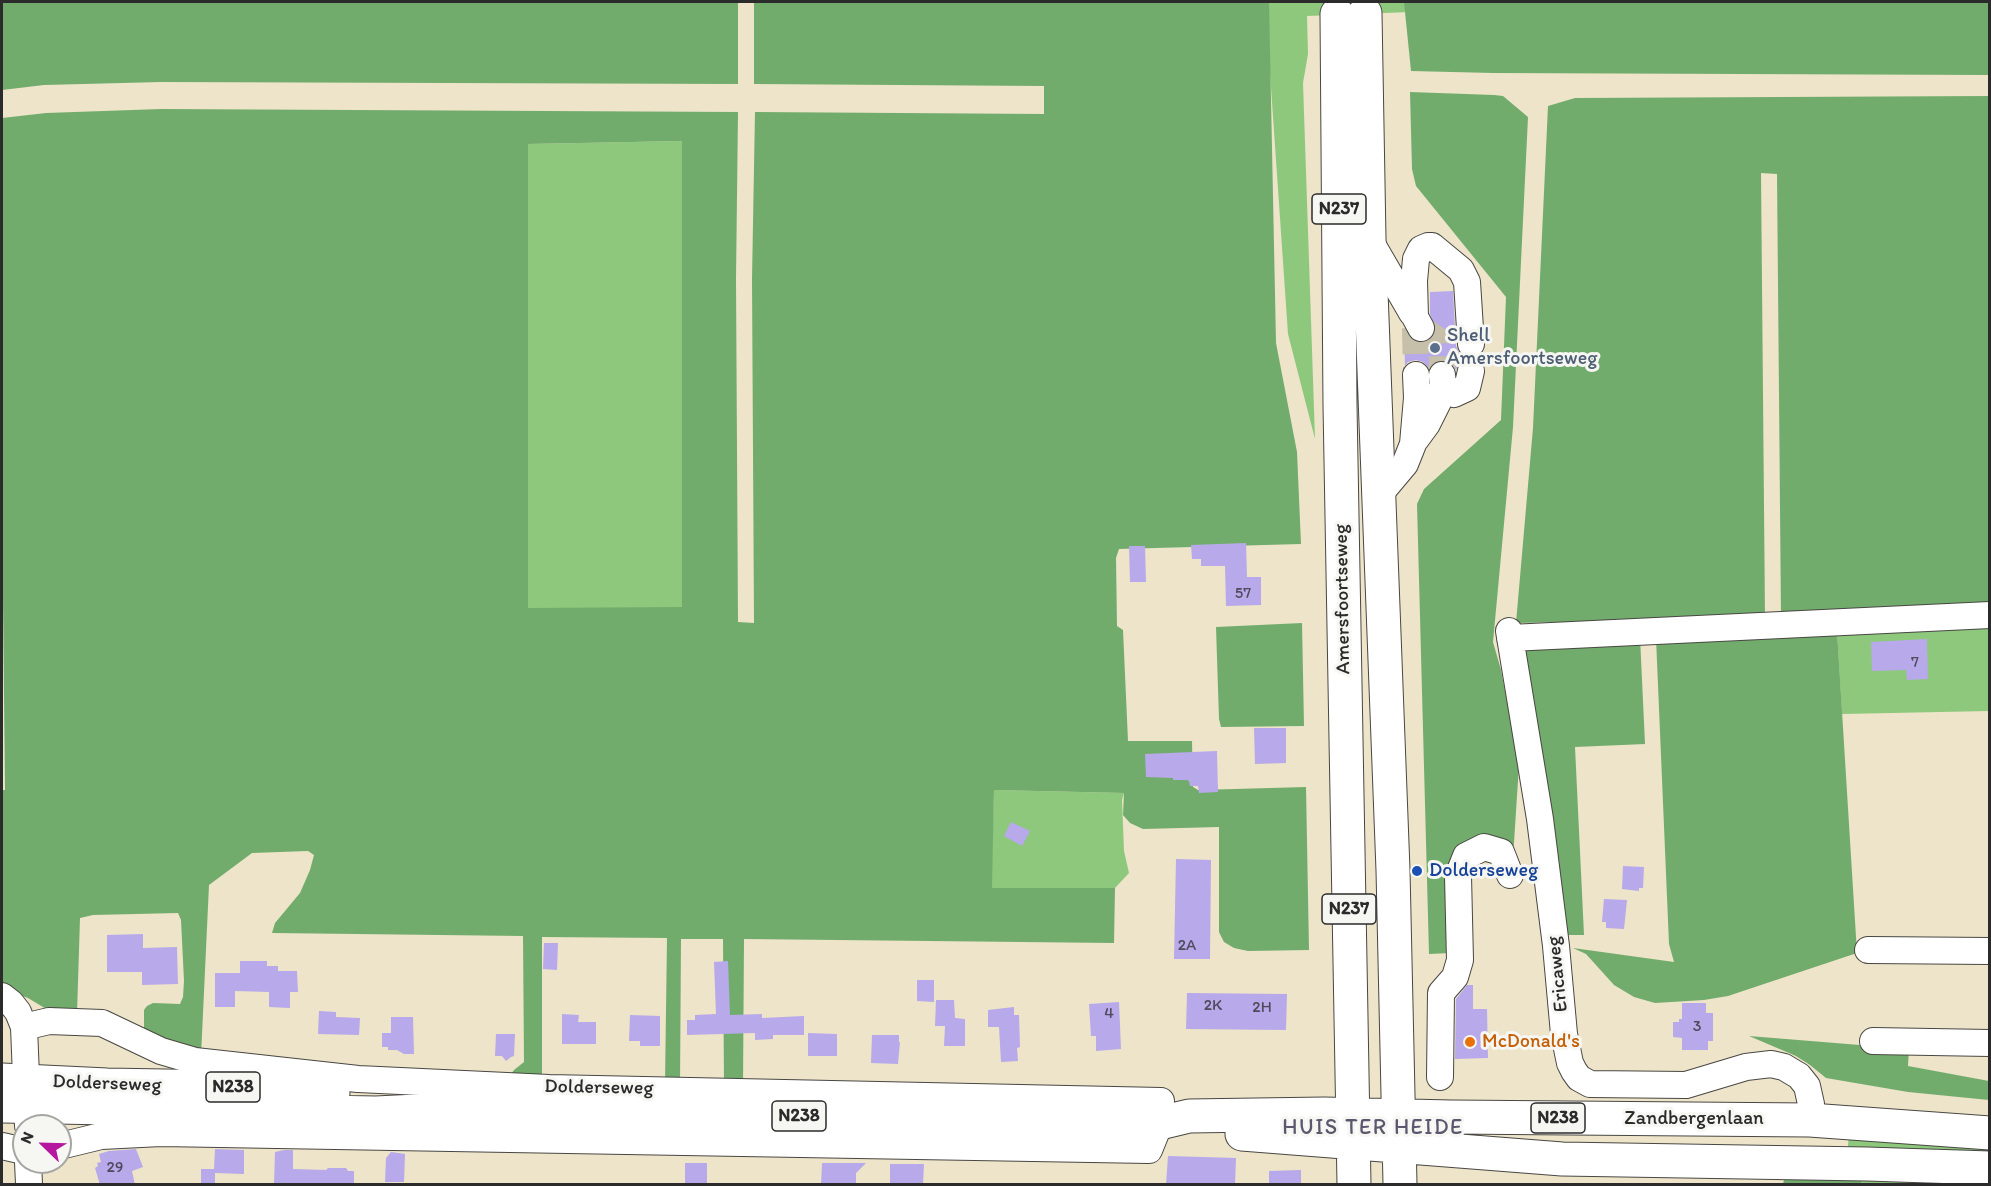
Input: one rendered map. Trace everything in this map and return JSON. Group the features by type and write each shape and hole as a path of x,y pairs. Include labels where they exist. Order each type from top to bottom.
{"main road":[{"name":"Amersfoortseweg","path":"1354,1185 1341,428 1351,14 1369,239 1393,870 1400,1185"},
{"name":"Dolderseweg","path":"17,1100 376,1113 438,1110 1160,1123 1189,1116 1353,1129"},
{"name":"Zandbergenlaan","path":"1399,1131 1810,1120 1989,1133"},
{"path":"1807,1163 1810,1120"},
{"name":"N238","path":"1353,1129 1399,1131"},
{"name":"Zandbergenlaan","path":"1399,1131 1562,1159 1989,1168"}],"street":[{"name":"Amersfoortseweg","path":"1369,239 1417,324 1414,281 1416,259 1420,249 1432,246 1461,270 1467,282 1471,344"},
{"path":"1379,495 1405,464 1413,444 1427,424 1439,400 1443,379 1454,394 1467,388 1471,371"},
{"path":"1413,444 1416,375"},
{"name":"Ericaweg","path":"1810,1120 1811,1104 1807,1086 1785,1067 1771,1064 1746,1067 1686,1085 1590,1084 1579,1078 1574,1071 1564,1034 1556,946 1540,819 1509,635 1989,615"},
{"path":"1440,1077 1441,993 1455,977 1460,960 1458,876 1466,856 1484,847 1501,852 1510,875"},
{"path":"1868,950 1989,951"},
{"path":"2,996 18,1012 24,1027 17,1100"},
{"name":"Dolderseweg","path":"24,1027 49,1021 102,1023 161,1051 195,1061 358,1079 549,1088 1161,1101 1160,1123"},
{"path":"1873,1041 1989,1043"},
{"path":"72,1143 101,1136 161,1133 1149,1150 1160,1123"}],"green space":[{"path":"2,2 738,2 738,84 161,82 44,85 2,90"},
{"path":"754,2 1269,2 1276,343 1297,452 1301,544 1119,549 1116,558 1117,626 1123,630 1128,741 1192,741 1193,787 1198,790 1306,787 1309,950 1248,951 1234,948 1224,942 1219,932 1219,827 1143,829 1130,823 1123,815 1124,793 994,790 992,888 1115,888 1114,943 744,939 743,1085 724,1085 723,939 681,939 680,1084 665,1083 667,938 542,937 542,1081 507,1080 524,1062 523,936 272,933 275,923 300,893 314,855 308,851 252,853 209,885 201,1056 144,1037 144,1010 147,1006 153,1003 180,1004 183,997 181,920 178,913 93,915 80,918 77,1014 53,1013 28,998 2,989 2,790 5,790 2,118 46,113 161,109 738,112 736,279 738,622 754,623 752,279 755,112 1044,114 1044,86 754,84","holes":["682,141 682,607 528,608 528,144"]},
{"path":"1268,2 1410,2 1410,12 1307,16 1308,54 1303,83 1315,439 1288,334 1270,73"},
{"path":"1404,2 1989,2 1989,75 1411,71"},
{"path":"1410,92 1503,96 1528,117 1513,427 1493,642 1501,670 1519,765 1513,858 1463,851 1450,953 1429,954 1417,504 1424,489 1501,420 1506,297 1416,186 1412,169"},
{"path":"1989,96 1989,611 1781,617 1777,174 1761,173 1765,618 1516,623 1533,428 1548,106 1575,98"},
{"path":"682,141 682,608 528,608 528,144"},
{"path":"1302,623 1304,726 1221,727 1216,627"},
{"path":"1989,625 1989,711 1842,714 1837,631"},
{"path":"1837,631 1857,953 1728,996 1655,1003 1634,997 1614,985 1586,954 1573,948 1674,962 1669,944 1656,638"},
{"path":"1640,637 1645,744 1575,747 1584,935 1564,935 1522,641"},
{"path":"994,790 1124,793 1122,800 1124,851 1129,873 1115,888 991,888"},
{"path":"1749,1036 1909,1049 1908,1066 1989,1081 1989,1100 1908,1092 1826,1078 1796,1056"},
{"path":"1849,1133 1989,1147 1989,1164 1850,1152"},
{"path":"1861,1172 1990,1182 1989,1184 1861,1184"},
{"path":"1861,1172 1861,1184 1783,1184 1785,1175"}],"building":[{"path":"1453,291 1456,346 1465,358 1460,361 1456,370 1449,362 1441,360 1429,368 1423,362 1416,360 1408,362 1405,366 1404,328 1414,341 1421,343 1429,341 1436,329 1430,314 1430,292"},
{"path":"1246,543 1247,577 1261,577 1261,605 1226,606 1225,566 1201,566 1201,559 1192,559 1191,545"},
{"path":"1129,546 1145,546 1146,582 1130,582"},
{"path":"1927,639 1928,679 1907,680 1906,670 1872,671 1871,642"},
{"path":"1254,728 1286,728 1286,763 1255,764"},
{"path":"1217,751 1218,792 1199,793 1198,786 1190,786 1187,780 1146,777 1145,754"},
{"path":"1011,822 1030,831 1022,846 1004,836"},
{"path":"1176,859 1211,860 1210,959 1174,959"},
{"path":"1623,866 1644,867 1643,888 1639,888 1639,891 1622,889"},
{"path":"1604,899 1627,900 1624,929 1606,928 1606,922 1602,922"},
{"path":"143,934 143,948 177,947 178,984 142,985 142,972 107,972 107,935"},
{"path":"544,943 558,943 557,970 543,969"},
{"path":"240,961 267,961 267,966 278,966 278,971 297,971 298,992 290,992 290,1008 269,1007 269,992 235,991 235,1007 215,1007 215,973 240,973"},
{"path":"728,961 730,1015 762,1014 762,1018 804,1016 804,1035 773,1035 773,1039 755,1040 755,1033 687,1035 687,1020 695,1020 695,1015 716,1014 714,962"},
{"path":"917,980 934,980 934,1002 917,1001"},
{"path":"1467,985 1473,985 1473,1009 1487,1009 1488,1058 1455,1059 1456,999"},
{"path":"1187,993 1287,994 1286,1030 1186,1029"},
{"path":"936,1000 954,1000 955,1018 965,1019 965,1046 944,1046 945,1026 935,1026"},
{"path":"1119,1002 1121,1049 1096,1051 1096,1036 1091,1036 1089,1004"},
{"path":"1682,1003 1706,1003 1706,1013 1713,1013 1713,1041 1708,1041 1708,1050 1682,1050 1682,1038 1673,1037 1673,1022 1679,1022 1679,1019 1682,1019"},
{"path":"1014,1007 1014,1015 1019,1015 1018,1061 1001,1062 999,1027 988,1027 988,1010"},
{"path":"319,1011 336,1012 336,1017 360,1018 359,1035 318,1034"},
{"path":"562,1014 579,1015 578,1022 596,1022 596,1044 562,1044"},
{"path":"630,1015 660,1016 660,1046 640,1046 640,1041 629,1041"},
{"path":"391,1017 413,1017 414,1054 404,1054 397,1050 388,1050 388,1047 382,1047 382,1033 391,1033"},
{"path":"808,1033 837,1034 837,1056 808,1056"},
{"path":"496,1034 515,1034 514,1056 506,1061 502,1056 495,1056"},
{"path":"872,1035 899,1035 898,1064 871,1063"},
{"path":"136,1149 143,1167 132,1171 135,1185 100,1185 95,1168 98,1166 97,1163 101,1162 99,1154"},
{"path":"215,1149 244,1150 244,1174 215,1173 215,1184 201,1184 201,1169 214,1169"},
{"path":"293,1150 293,1169 346,1168 348,1171 354,1171 354,1185 274,1185 275,1152"},
{"path":"391,1152 405,1154 404,1182 385,1182 386,1158"},
{"path":"1168,1156 1236,1158 1235,1185 1166,1185"},
{"path":"685,1163 707,1163 707,1185 685,1185"},
{"path":"822,1163 866,1163 856,1173 856,1185 821,1185"},
{"path":"890,1164 924,1164 923,1185 890,1185"},
{"path":"1301,1170 1301,1185 1269,1185 1269,1171"}],"tunnel":[{"path":"1415,328 1416,375"},
{"path":"1421,328 1442,343 1442,375"}],"place":[{"name":"Shell Amersfoortseweg","path":"1435,348"},
{"name":"Dolderseweg","path":"1417,871"},
{"name":"McDonald's","path":"1470,1042"}],"district":[{"name":"HUIS TER HEIDE","path":"1373,1128"}]}
